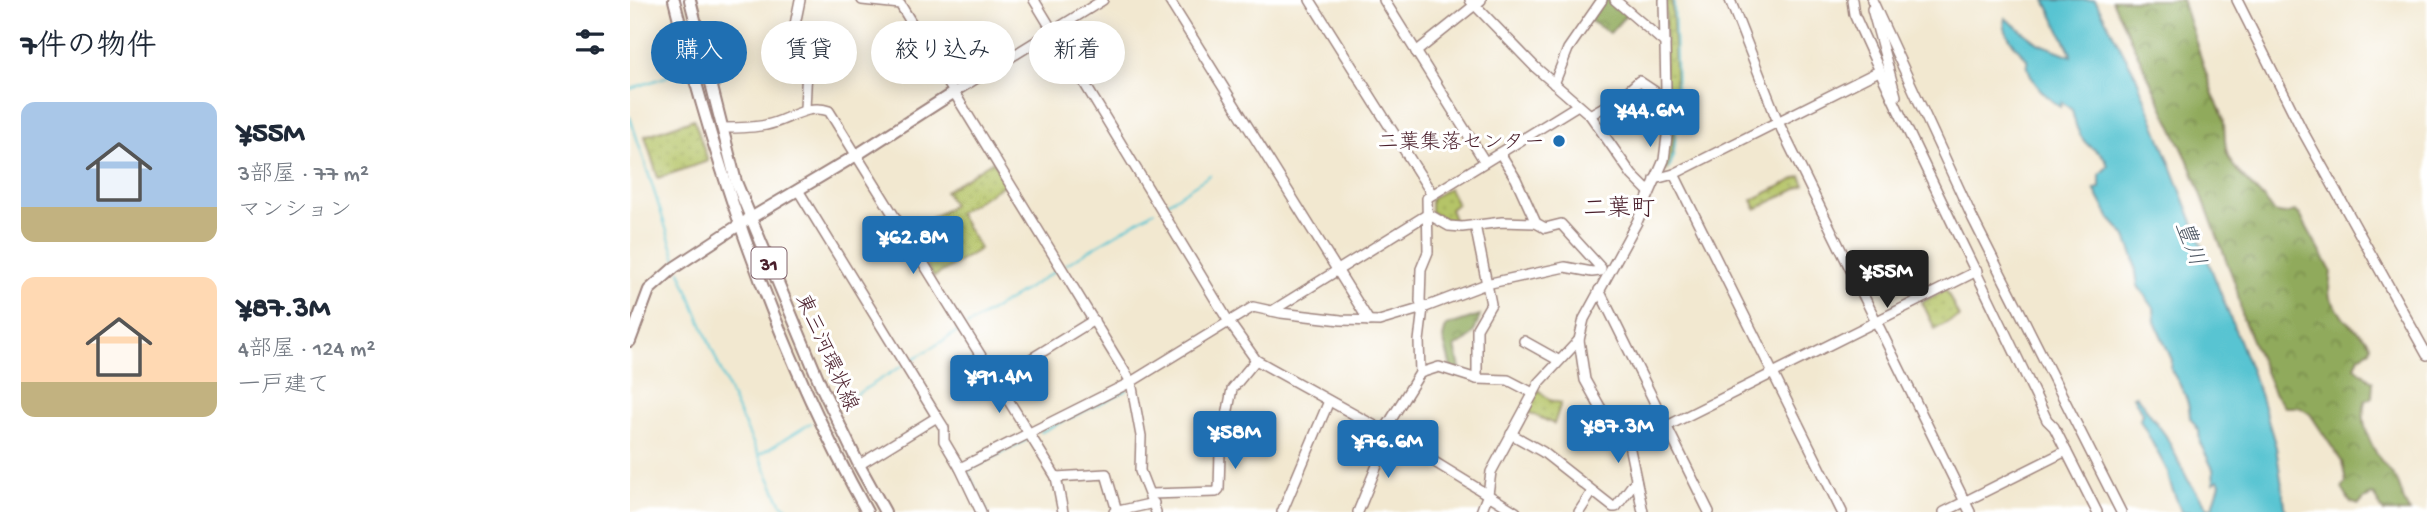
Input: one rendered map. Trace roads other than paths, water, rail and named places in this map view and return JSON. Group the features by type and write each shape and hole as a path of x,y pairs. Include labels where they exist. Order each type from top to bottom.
{"main road":[{"name":"東三河環状線","path":"674,0 695,84 739,225 785,341 828,438 867,512"},
{"name":"東三河環状線","path":"690,0 736,181 822,388 885,512"},
{"path":"630,341 652,287 690,256 954,93"}],"street":[{"path":"800,0 788,59 807,67 805,109"},
{"path":"862,0 900,4 1131,383 1141,436 1140,471 1154,503"},
{"path":"1034,0 1047,21"},
{"path":"1069,21 1103,0"},
{"path":"1169,0 1369,321"},
{"path":"1310,0 1432,194"},
{"path":"1384,0 1485,162"},
{"path":"1554,84 1568,49 1602,0"},
{"path":"1615,0 1665,43"},
{"path":"1643,512 1629,445 1600,407 1585,380 1579,340 1584,319 1637,222 1664,160 1667,136 1664,0"},
{"path":"1730,0 1778,122 1970,512"},
{"path":"1852,0 1854,14 1879,71 2047,420 2054,428 2097,512"},
{"path":"1872,0 1899,112"},
{"path":"1872,0 1973,219 2121,512"},
{"path":"2237,0 2302,130 2427,355"},
{"path":"1416,51 1476,2 1535,67 1590,115 1632,174 1649,192"},
{"path":"954,93 1029,46"},
{"path":"1655,179 1674,174 1879,71"},
{"path":"1590,115 1621,97 1639,81 1666,99"},
{"path":"1085,84 1229,322 1256,360 1387,434 1516,512"},
{"path":"1358,512 1387,434 1420,373 1419,341 1423,308 1420,291 1421,269 1428,252 1427,198 1578,105"},
{"path":"722,128 766,125 787,119 805,109 829,111 1056,477 1063,512"},
{"path":"1500,153 1516,179 1536,223"},
{"path":"1674,174 1842,512"},
{"path":"798,190 944,428 944,442 981,512"},
{"path":"1272,311 1428,214"},
{"path":"960,468 1131,383 1253,307 1341,320 1389,319 1486,284 1565,267 1592,272 1600,271 1601,268 1561,224 1545,228 1536,223 1502,222 1449,226 1428,214"},
{"path":"1475,225 1491,304 1477,328 1477,379"},
{"path":"1629,445 1977,271"},
{"path":"1599,290 1709,512"},
{"path":"995,381 1094,320"},
{"path":"1481,512 1488,494 1491,472 1533,393 1558,360 1579,340"},
{"path":"1524,341 1558,360"},
{"path":"1056,477 1106,474 1115,511 1216,492 1219,489 1220,452 1232,389 1256,360"},
{"path":"1420,373 1439,367 1477,379 1508,380 1533,393"},
{"path":"1284,511 1329,401"},
{"path":"859,465 937,417"},
{"path":"1511,434 1543,452 1613,507 1616,507 1636,480"},
{"path":"1944,512 2066,451"},
{"path":"1579,512 1592,492"}],"water":[{"name":"豊川","path":"2045,0 2095,0 2136,76 2260,394 2276,447 2286,512 2181,512 2168,472 2140,420 2142,413 2133,396 2136,395 2166,436 2188,480 2208,508 2213,506 2220,484 2218,480 2214,483 2213,469 2200,443 2199,431 2190,418 2187,399 2171,370 2172,360 2155,322 2154,308 2138,286 2134,258 2125,235 2110,219 2094,189 2100,188 2100,174 2108,166 2105,158 2082,138 2072,110 2062,102 2060,107 2038,86 2030,73 2027,59 2005,29 2005,18 2038,43 2071,56"}],"waterway":[{"path":"1669,168 1676,136 1677,113 1674,0"},
{"path":"630,89 651,82"},
{"path":"630,117 676,259"},
{"path":"1166,204 1210,175"},
{"path":"1065,265 1154,211"},
{"path":"967,326 1057,270"},
{"path":"680,271 732,398 781,503 793,512"},
{"path":"907,363 962,329"},
{"path":"839,405 902,366"},
{"path":"1041,432 1127,390"},
{"path":"759,455 811,423"},
{"path":"987,512 967,471 1028,439"}],"place":[{"name":"二葉集落センター","path":"1559,141"}],"district":[{"name":"二葉町","path":"1619,207"}]}
